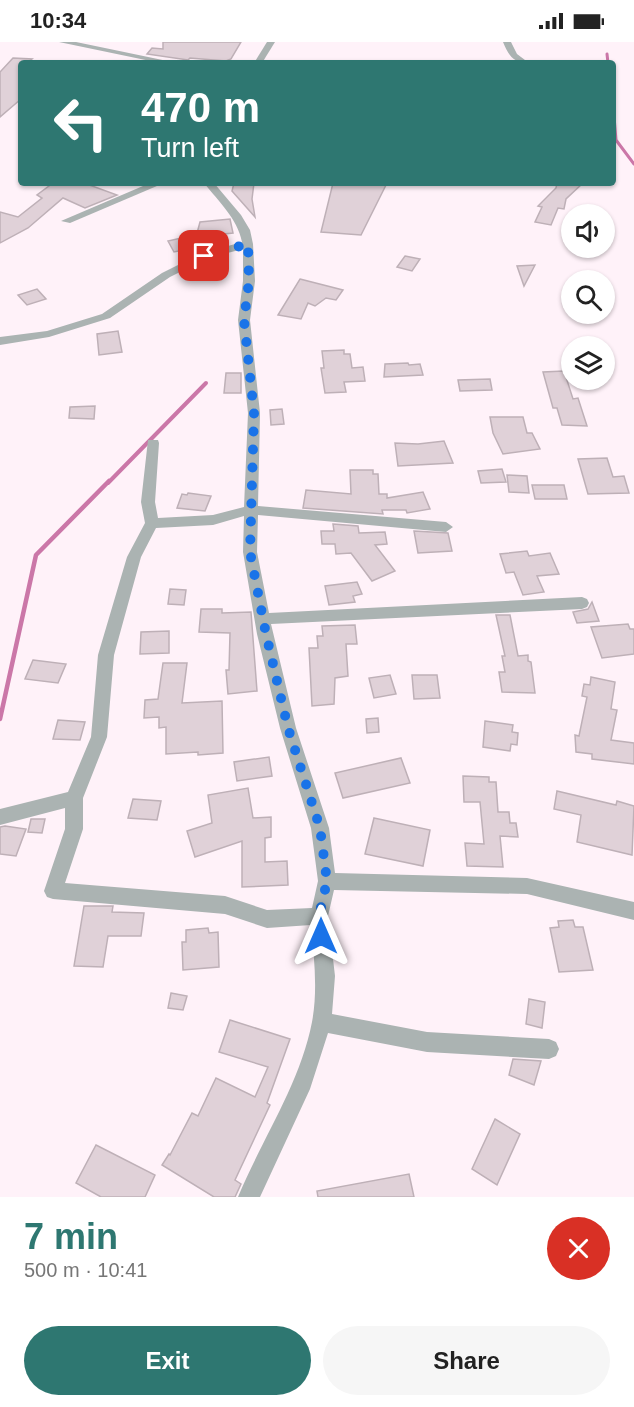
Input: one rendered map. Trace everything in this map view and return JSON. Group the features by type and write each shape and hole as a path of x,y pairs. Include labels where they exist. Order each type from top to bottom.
{"street":[{"path":"63,42 103,54 150,60"},
{"path":"260,60 271,42"},
{"path":"507,42 513,55 520,60"},
{"path":"66,221 152,186"},
{"path":"212,186 236,215 245,230 248,244 249,281 244,320 254,413 250,552 262,619 288,728 320,828 327,881 319,916 325,976 322,1022 303,1082 249,1197"},
{"path":"0,341 49,334 106,316 165,274 204,256 248,244"},
{"path":"153,443 148,502 152,524 134,557 106,655 99,737 74,798 74,829 53,891 225,905 267,919 319,916"},
{"path":"152,524 213,520 250,510 446,527"},
{"path":"262,619 582,603"},
{"path":"0,817 74,798"},
{"path":"327,881 527,886 634,911"},
{"path":"322,1022 427,1042 549,1049"}],"building":[{"path":"163,42 241,42 228,60 190,58 188,60 147,54 152,48 163,49"},
{"path":"13,58 32,59 18,60 18,102 0,117 0,72"},
{"path":"49,186 92,186 117,195 85,208 63,198 28,228 0,243 0,212 18,217 42,198 37,195"},
{"path":"233,186 254,186 252,199 255,217 232,191"},
{"path":"332,186 386,186 361,235 321,232"},
{"path":"556,186 580,186 566,199 565,204 561,204 561,208 558,208 551,225 535,222 542,207 538,206"},
{"path":"230,219 233,233 196,237 200,222"},
{"path":"181,238 188,249 174,252 168,241"},
{"path":"405,256 420,259 412,271 397,267"},
{"path":"210,262 214,275 199,276 196,266"},
{"path":"535,265 524,286 517,266"},
{"path":"300,279 343,290 336,300 326,298 315,306 308,303 301,319 278,315"},
{"path":"37,289 46,299 27,305 18,295"},
{"path":"118,331 122,352 99,355 97,334"},
{"path":"344,350 344,354 350,354 352,368 363,367 365,381 344,382 346,392 325,393 321,368 324,368 322,351"},
{"path":"408,363 409,365 420,364 423,375 384,377 385,364"},
{"path":"561,371 561,390 570,390 573,399 578,398 587,426 562,425 557,408 553,408 543,372"},
{"path":"226,373 241,373 241,393 224,393"},
{"path":"490,379 492,390 460,391 458,380"},
{"path":"95,406 94,419 69,418 70,407"},
{"path":"282,409 284,424 271,425 270,410"},
{"path":"490,417 523,417 527,433 532,433 540,449 503,454 493,433"},
{"path":"444,441 453,463 398,466 395,443 418,444"},
{"path":"607,458 613,477 624,476 629,493 588,494 578,459"},
{"path":"502,469 506,482 481,483 478,471"},
{"path":"350,470 373,470 373,474 378,474 379,494 387,494 387,498 423,492 430,509 407,513 406,510 382,510 383,514 303,508 306,490 351,494"},
{"path":"507,475 527,476 529,493 509,492"},
{"path":"532,485 564,485 567,499 535,499"},
{"path":"188,493 211,496 205,511 177,508 182,494 187,495"},
{"path":"333,524 358,526 359,533 385,532 387,544 375,545 395,571 372,581 351,553 336,554 335,544 322,544 321,531 334,531"},
{"path":"414,531 448,533 452,551 418,553"},
{"path":"527,551 529,556 550,553 559,574 537,576 544,592 523,595 514,572 506,573 500,554"},
{"path":"357,582 362,594 353,596 355,602 329,605 325,586"},
{"path":"170,589 186,590 184,605 168,604"},
{"path":"592,602 599,621 577,623 573,612 588,609"},
{"path":"201,609 222,609 222,613 251,612 257,691 228,694 226,670 229,670 230,633 199,632"},
{"path":"496,615 510,615 518,656 528,655 528,661 531,662 535,693 502,692 499,672 505,672 502,656 505,656"},
{"path":"628,624 630,629 634,629 634,654 602,658 591,627"},
{"path":"355,625 357,644 346,644 348,676 335,678 334,704 312,706 309,648 318,648 317,636 323,636 322,626"},
{"path":"169,631 169,653 140,654 141,632"},
{"path":"33,660 66,664 58,683 25,679"},
{"path":"163,663 187,663 182,703 222,701 223,753 166,754 166,727 159,728 159,717 144,718 145,700 158,699"},
{"path":"390,675 396,694 374,698 369,678"},
{"path":"412,675 437,675 440,698 414,699"},
{"path":"591,677 615,682 611,709 617,710 611,740 634,743 634,764 592,759 592,754 576,752 575,735 579,736 587,697 582,696 584,684 590,685"},
{"path":"378,718 379,732 367,733 366,719"},
{"path":"58,720 85,722 80,740 53,739"},
{"path":"485,721 513,725 512,732 518,733 517,745 511,744 510,751 483,747"},
{"path":"269,757 272,776 237,781 234,762"},
{"path":"401,758 410,783 343,798 335,773"},
{"path":"463,776 489,777 489,782 496,782 498,812 509,812 510,823 516,823 518,837 500,836 503,867 467,866 465,843 484,844 480,802 464,802"},
{"path":"248,788 253,818 271,817 271,837 265,838 265,862 287,861 288,885 242,887 242,841 195,857 187,831 212,823 208,795"},
{"path":"557,791 616,805 617,801 634,806 632,855 577,842 581,815 554,809"},
{"path":"133,799 161,801 157,820 128,818"},
{"path":"374,818 430,830 423,866 365,854"},
{"path":"31,819 45,819 42,833 28,832"},
{"path":"0,827 26,829 16,856 0,854"},
{"path":"84,906 113,906 112,912 144,913 141,936 108,936 103,967 74,966"},
{"path":"573,920 575,927 583,927 593,970 559,972 550,928 559,927 558,921"},
{"path":"208,928 209,933 218,932 219,967 183,970 182,942 186,942 186,930"},
{"path":"171,993 187,996 183,1010 168,1008"},
{"path":"529,999 545,1002 542,1028 526,1024"},
{"path":"230,1020 290,1039 267,1103 270,1105 235,1180 241,1184 235,1197 214,1197 162,1165 170,1155 192,1113 198,1116 216,1078 255,1097 268,1067 219,1052"},
{"path":"513,1059 541,1061 534,1085 509,1075"},
{"path":"495,1119 520,1134 497,1185 472,1169"},
{"path":"96,1145 155,1175 145,1197 101,1197 76,1183"},
{"path":"409,1174 414,1197 318,1197 317,1191"}],"waterway":[{"path":"607,54 608,60"},
{"path":"616,140 634,164"},
{"path":"108,483 206,383"},
{"path":"0,719 36,555 109,481"}],"route":[{"path":"204,256 248,244 249,281 244,320 254,413 250,552 288,728 320,828 327,881 319,916 321,936"}]}
